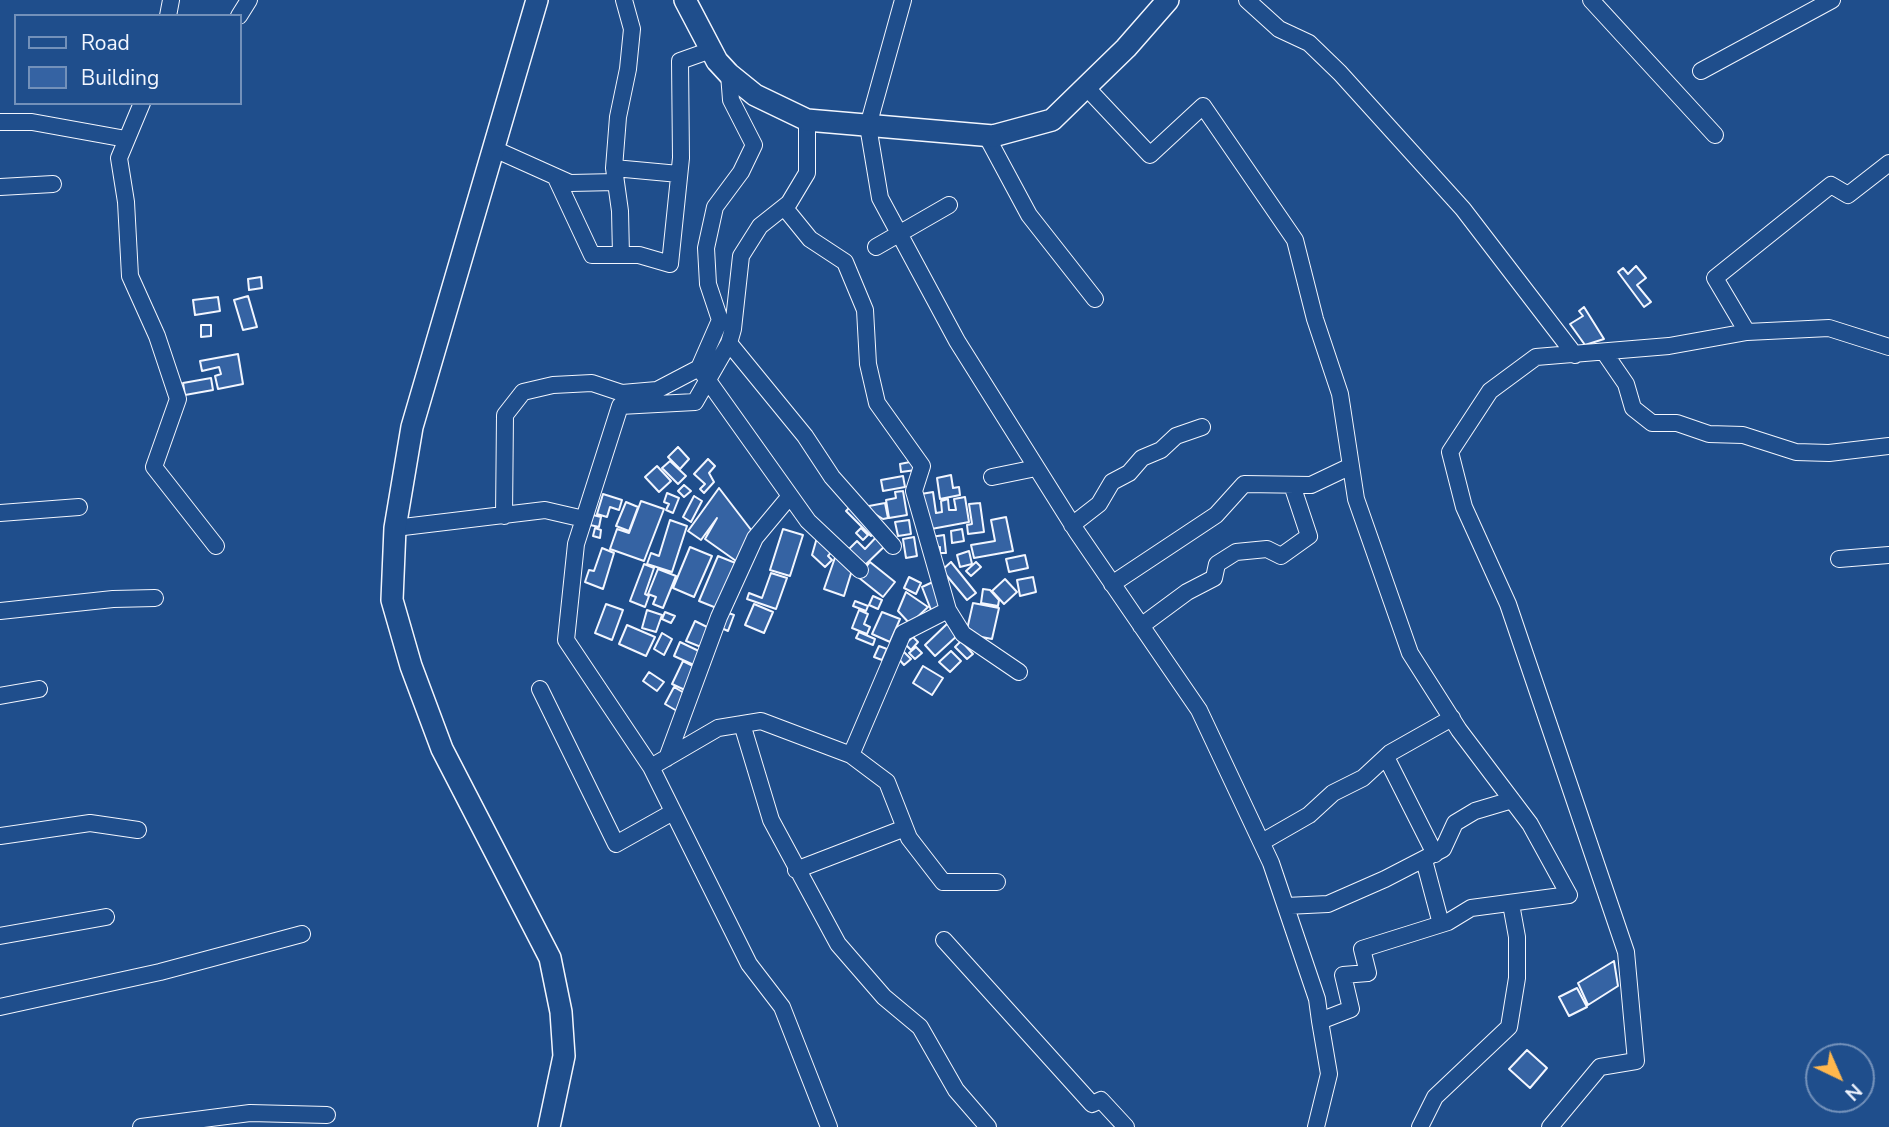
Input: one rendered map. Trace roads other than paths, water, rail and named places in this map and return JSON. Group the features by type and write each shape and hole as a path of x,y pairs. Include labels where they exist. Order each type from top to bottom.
{"street":[{"path":"537,0 412,427 395,528 392,600 411,666 442,750 550,958 561,1012 564,1056 549,1127"},
{"path":"621,255 615,175 618,117 628,69 632,29 624,0"},
{"path":"685,0 711,50 729,74 755,94 807,120 986,135 1021,130 1052,120 1126,48 1168,0"},
{"path":"903,0 868,126 880,198 957,341 1036,468 1199,710 1262,842 1317,999 1329,1074 1316,1127"},
{"path":"1247,0 1279,29 1309,43 1340,73 1463,209 1575,355"},
{"path":"1591,0 1715,135"},
{"path":"1701,71 1832,0"},
{"path":"556,178 592,255 639,255 670,264 679,174 680,61 711,50"},
{"path":"729,74 731,100 754,145 741,172 715,207 706,248 708,284 720,320 695,402 620,406 576,544 566,640 651,767 749,964 782,1007 829,1127"},
{"path":"1086,87 1150,155 1203,106 1294,240 1315,319 1340,394 1356,499 1410,653 1452,718 1536,834 1569,895 1471,908 1441,923 1362,949 1368,973 1343,975 1351,1009 1320,1021"},
{"path":"141,105 119,158 126,202 131,276 157,336 178,399 154,467 216,546"},
{"path":"504,516 505,415 523,392 553,385 592,383 622,393 657,390 702,374 729,343 741,256 760,226 784,208 807,173 810,133 807,120"},
{"path":"0,122 32,122 125,139"},
{"path":"986,135 1029,215 1095,299"},
{"path":"492,148 570,183 615,175 679,174"},
{"path":"1747,332 1715,278 1831,185 1848,195 1889,163"},
{"path":"0,187 53,184"},
{"path":"876,247 950,205"},
{"path":"784,208 810,239 845,262 865,310 868,364 877,403 922,466 914,491 948,610 963,634 1019,672"},
{"path":"1550,1127 1600,1067 1636,1061 1626,952 1508,604 1464,507 1450,452 1490,391 1536,357 1669,346 1747,332 1829,328 1889,347"},
{"path":"729,343 805,436 832,477 893,546"},
{"path":"1604,352 1626,384 1633,408 1652,424 1677,423 1709,434 1743,435 1796,453 1829,453 1889,446"},
{"path":"702,374 808,521 860,570"},
{"path":"1072,525 1098,505 1112,482 1129,474 1142,458 1161,450 1177,436 1202,427"},
{"path":"1112,584 1216,515 1244,484 1311,485 1351,466"},
{"path":"992,477 1036,468"},
{"path":"1141,626 1187,592 1214,578 1217,564 1236,552 1267,550 1281,556 1308,536 1292,485"},
{"path":"667,758 719,617 755,538 790,496"},
{"path":"0,513 79,507"},
{"path":"395,528 545,510 584,519"},
{"path":"1839,559 1889,555"},
{"path":"0,611 113,599 155,598"},
{"path":"851,755 903,633 948,610"},
{"path":"0,696 39,689"},
{"path":"540,689 616,844 673,812"},
{"path":"1262,842 1309,815 1333,793 1363,778 1386,757 1452,718"},
{"path":"651,767 718,728 761,721 851,755 887,782 909,838 943,882 997,882"},
{"path":"742,724 771,820 838,944 884,997 920,1027 956,1090 988,1127"},
{"path":"1386,757 1429,857 1441,923"},
{"path":"1286,906 1328,904 1429,857 1443,849 1455,823 1475,811 1512,800"},
{"path":"0,836 90,823 138,830"},
{"path":"796,870 905,828"},
{"path":"1420,1127 1435,1097 1509,1027 1517,978 1517,937 1511,904"},
{"path":"0,936 106,917"},
{"path":"0,1007 123,981 302,934"},
{"path":"944,940 1092,1104 1101,1100 1126,1127"},
{"path":"141,1127 250,1113 327,1115"}]}
